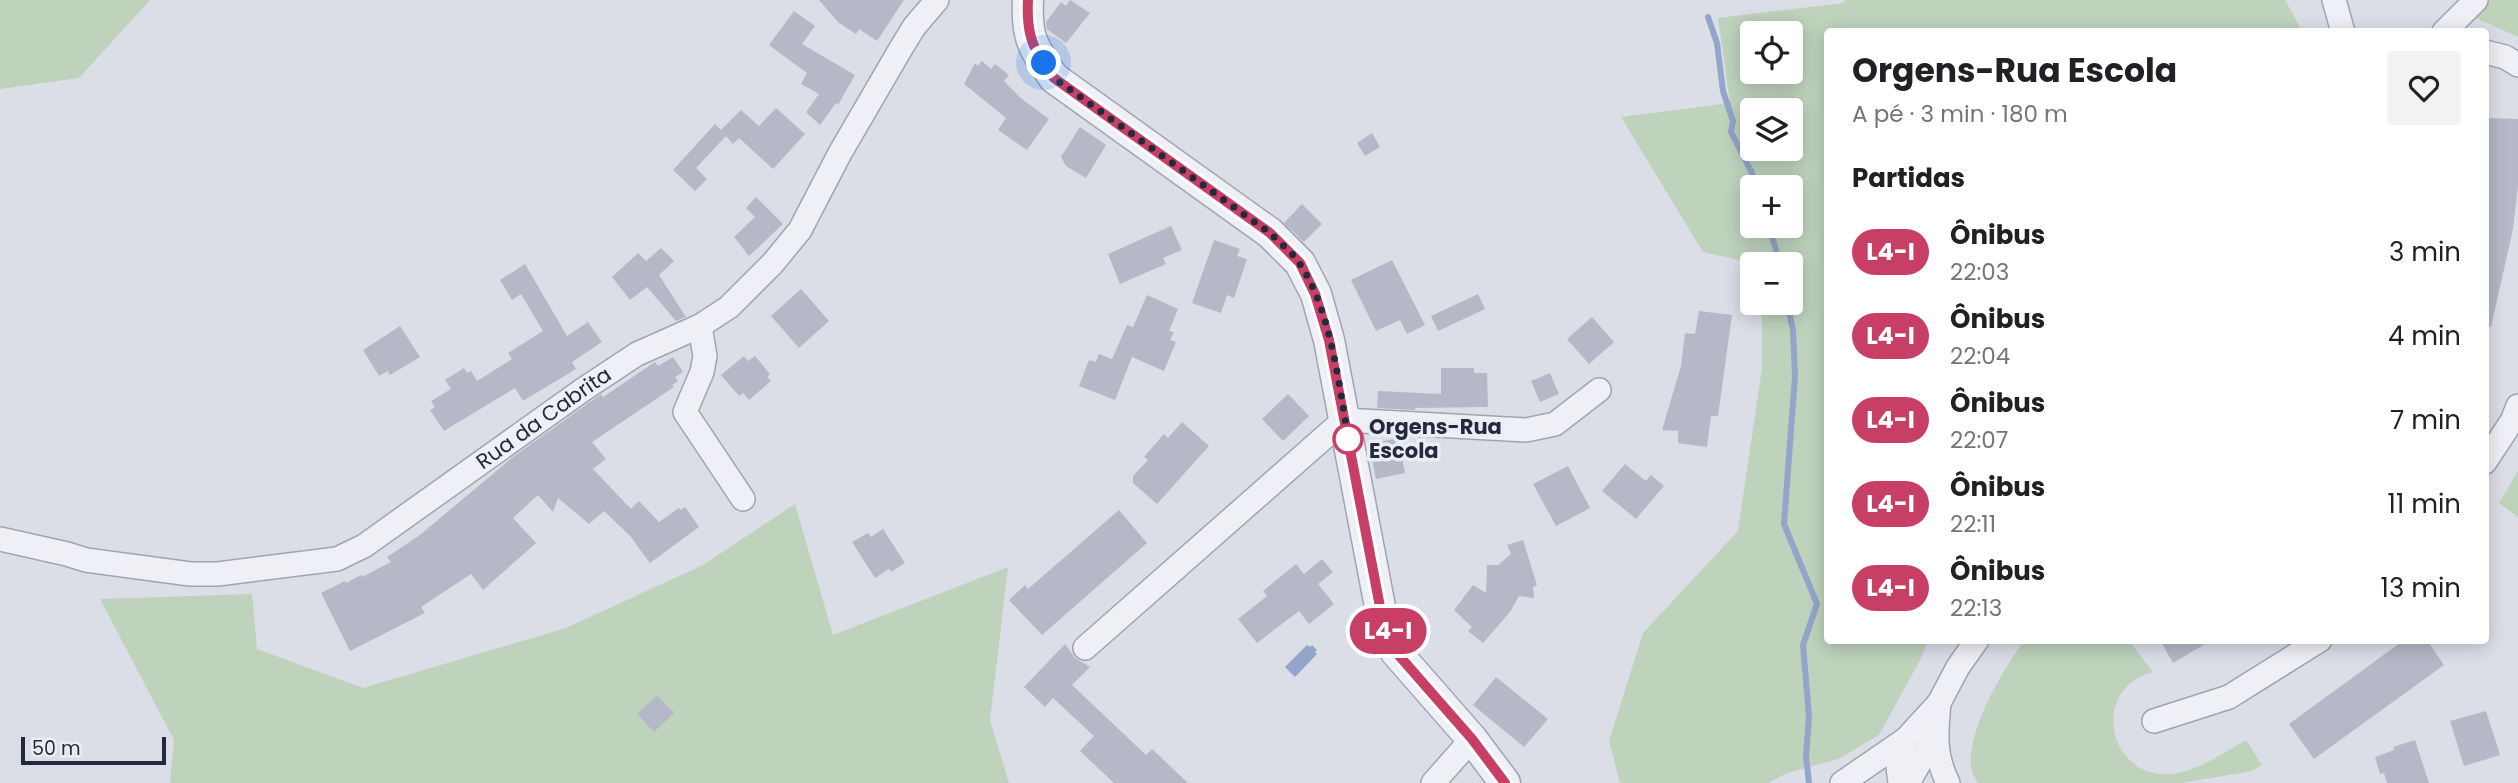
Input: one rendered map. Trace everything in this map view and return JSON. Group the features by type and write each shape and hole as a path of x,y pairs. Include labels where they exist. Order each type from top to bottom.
{"street":[{"name":"Rua da Cabrita","path":"0,539 86,561 190,574 218,574 337,559 364,546 583,388 637,354 700,326 729,307 773,263 800,230 840,153 900,50 914,27 937,0"},
{"path":"1028,0 1026,24 1033,48 1054,78 1270,233 1300,263 1315,294 1329,340 1381,612 1395,651 1472,739 1505,783"},
{"path":"2334,0 2342,28"},
{"path":"2448,28 2476,0"},
{"path":"2489,53 2505,57 2518,65"},
{"path":"700,326 705,356 702,372 685,412 743,499"},
{"path":"1085,648 1345,420 1526,430 1555,424 1599,390"},
{"path":"2489,455 2518,407"},
{"path":"1842,783 1906,738 1939,703 1958,667 1974,644"},
{"path":"2154,721 2229,697 2314,644"},
{"path":"1939,703 1936,734 1939,764 1948,783"},
{"path":"1908,783 1936,734"},
{"path":"1900,783 1898,767 1906,738"},
{"path":"1433,783 1472,739"}],"green space":[{"path":"0,0 150,0 79,78 0,89"},
{"path":"1844,0 2285,0 2300,28 1824,28 1824,644 1927,644 1879,735 1838,759 1787,773 1768,783 1620,783 1609,741 1643,633 1738,531 1762,368 1762,315 1803,315 1803,252 1740,252 1740,260 1703,252 1621,117 1730,103 1718,18 1844,3"},
{"path":"2488,0 2518,0 2518,37 2476,18 2476,13"},
{"path":"2518,471 2518,517 2499,503"},
{"path":"795,504 833,635 1008,567 990,720 1009,783 170,783 174,740 100,599 252,594 257,649 363,688 566,628 703,565"},
{"path":"2022,644 2131,644 2153,672 2132,682 2119,697 2114,714 2114,732 2121,750 2134,764 2151,772 2182,772 2211,760 2246,740 2262,765 2252,771 2181,783 1978,783 1972,769 1971,751 1984,710 2005,669"}],"water":[{"path":"1307,645 1312,645 1317,654 1295,677 1285,667"}],"building":[{"path":"819,0 904,0 877,41 859,29 856,34 839,23"},
{"path":"1070,0 1090,13 1066,43 1047,29 1046,22 1061,2 1066,6"},
{"path":"794,11 815,26 802,44 855,75 838,105 836,103 820,125 806,112 819,94 801,84 807,73 769,45"},
{"path":"982,61 991,69 995,64 1009,75 1004,81 1022,99 1049,119 1027,150 998,130 1006,118 964,84 975,63 978,66"},
{"path":"776,108 805,134 773,169 739,138 733,144 726,136 696,168 707,179 695,191 673,170 715,124 721,130 741,110 759,126"},
{"path":"2489,118 2518,119 2518,185 2513,229 2491,327"},
{"path":"1080,127 1106,145 1086,178 1066,166 1061,157"},
{"path":"1372,133 1380,147 1365,156 1357,143"},
{"path":"756,197 783,224 749,256 734,237 755,217 746,208"},
{"path":"1302,204 1322,224 1304,242 1284,223"},
{"path":"1171,226 1182,250 1163,258 1166,264 1120,284 1108,254"},
{"path":"1214,240 1240,249 1237,256 1247,259 1234,298 1227,295 1221,313 1192,303"},
{"path":"661,248 674,261 659,275 686,317 676,321 647,287 630,300 612,277 638,253 646,261"},
{"path":"1392,260 1425,325 1407,334 1400,320 1376,331 1351,280"},
{"path":"525,264 567,336 588,322 602,342 572,362 576,369 523,401 515,388 444,431 430,410 435,407 431,401 451,389 445,380 464,368 467,373 471,371 477,381 512,359 508,353 543,331 521,294 512,300 500,280"},
{"path":"801,289 829,321 799,348 771,316"},
{"path":"1478,294 1485,309 1438,331 1431,316"},
{"path":"1147,295 1178,309 1169,331 1174,332 1170,340 1176,342 1164,371 1132,357 1115,400 1079,386 1089,360 1096,362 1099,354 1112,359 1127,325 1133,327"},
{"path":"1699,311 1732,315 1718,416 1711,416 1707,447 1678,443 1678,431 1662,430 1681,366 1685,333 1695,334"},
{"path":"1592,317 1614,342 1589,364 1567,339"},
{"path":"400,326 420,357 390,375 388,371 379,376 363,350"},
{"path":"744,356 748,361 755,356 770,374 767,377 771,381 749,400 743,393 739,396 721,375"},
{"path":"673,357 683,372 675,377 678,381 672,385 674,387 592,442 606,459 593,469 631,509 639,501 659,522 679,508 681,510 685,507 699,527 650,563 630,536 604,511 589,524 558,498 553,512 538,495 513,518 536,543 483,590 471,574 421,607 425,613 350,651 321,593 391,562 387,557 420,535 513,457 601,394 603,397 655,362 658,366"},
{"path":"1441,368 1474,368 1474,373 1487,373 1488,407 1415,410 1377,408 1378,391 1441,394"},
{"path":"1550,373 1559,394 1540,402 1531,381"},
{"path":"1288,394 1309,416 1283,441 1262,419"},
{"path":"1182,422 1209,446 1157,504 1133,483 1133,476 1148,460 1144,457 1164,434 1168,438"},
{"path":"1398,438 1405,473 1376,479 1369,444"},
{"path":"1625,464 1646,481 1651,475 1664,486 1636,519 1602,491"},
{"path":"1568,466 1590,508 1556,526 1533,484"},
{"path":"1119,510 1147,543 1042,635 1009,600 1025,585 1028,589"},
{"path":"883,529 905,563 875,578 852,542 868,533 871,537"},
{"path":"1523,540 1537,585 1533,587 1534,598 1519,596 1510,612 1483,643 1468,631 1472,627 1454,610 1473,585 1486,593 1487,565 1498,565 1511,554 1507,545"},
{"path":"1322,559 1333,572 1318,584 1334,604 1309,624 1299,611 1257,643 1238,619 1267,596 1263,591 1296,564 1304,574"},
{"path":"1065,644 1075,658 1090,667 1072,685 1146,755 1152,749 1188,783 1114,783 1080,751 1094,736 1053,698 1045,707 1024,687"},
{"path":"2162,644 2205,644 2173,663"},
{"path":"2399,644 2430,644 2444,665 2314,759 2289,724"},
{"path":"1496,677 1548,719 1524,747 1473,705"},
{"path":"657,695 674,713 654,732 637,714"},
{"path":"2486,711 2500,755 2464,766 2450,721"},
{"path":"2415,740 2429,783 2387,783 2384,773 2380,774 2375,757 2394,750 2393,747"}],"waterway":[{"path":"1708,17 1717,43 1723,91 1733,121 1731,132 1753,175"},
{"path":"1772,238 1777,252"},
{"path":"1790,315 1795,376 1784,524 1817,604 1803,645 1809,717 1806,756 1809,783"}],"bus line":[{"name":"L4-I","path":"1028,0 1026,24 1033,48 1054,78 1270,233 1300,263 1315,294 1329,340 1381,612 1395,651 1472,739 1505,783"}],"place":[{"name":"Orgens-Rua Escola","path":"1348,439"}],"route":[{"path":"1044,63 1054,78 1270,233 1300,263 1315,294 1329,340 1350,447 1348,439"}]}
